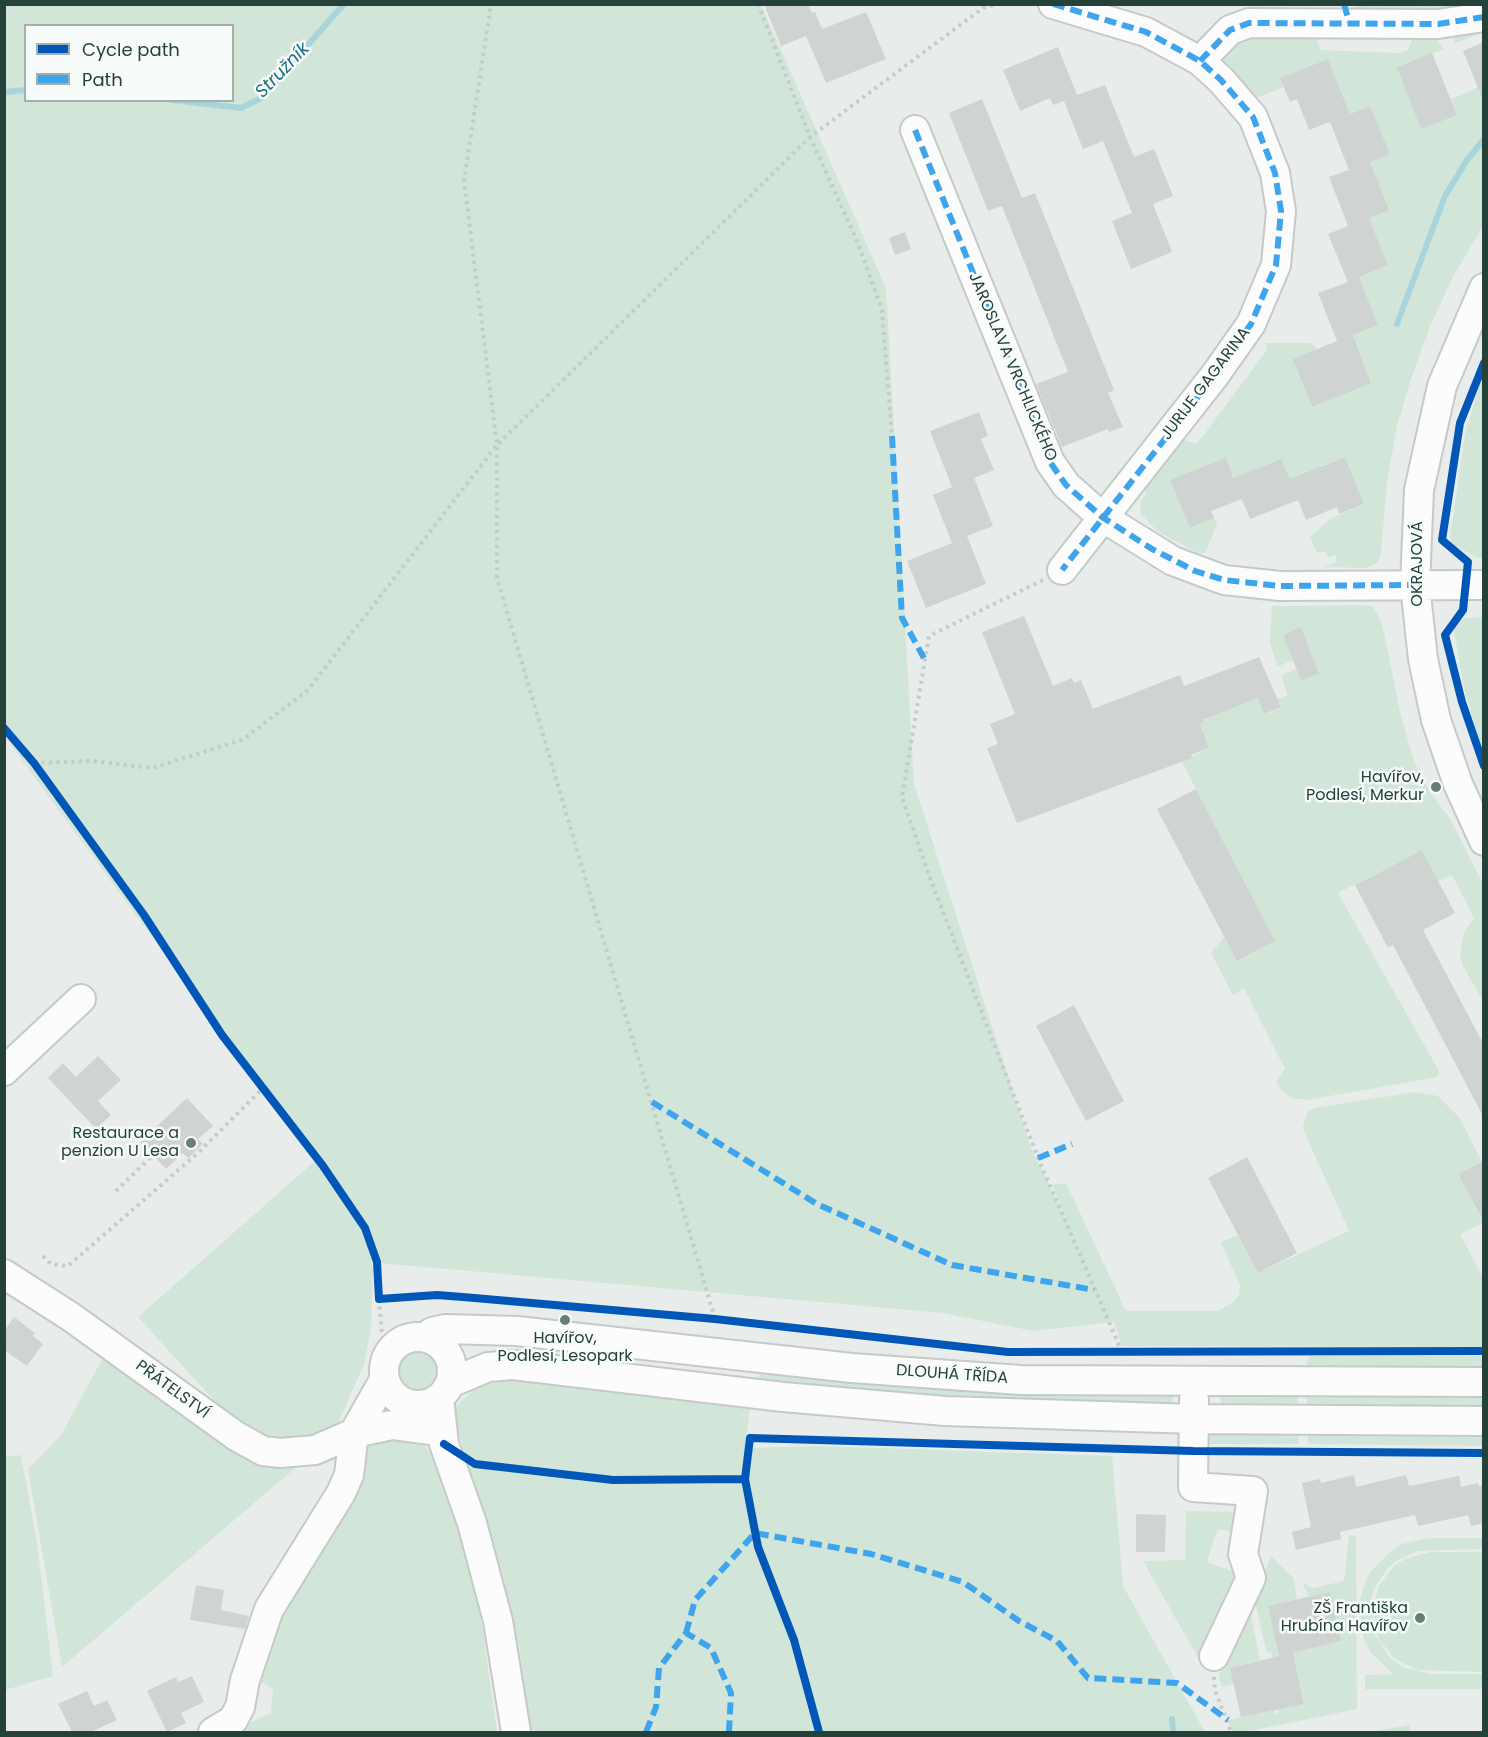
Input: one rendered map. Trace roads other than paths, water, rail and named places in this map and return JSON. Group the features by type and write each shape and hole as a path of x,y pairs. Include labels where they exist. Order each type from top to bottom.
{"street":[{"name":"JURIJE GAGARINA","path":"1053,4 1146,32 1200,61 1240,100 1253,117 1267,149 1281,196 1282,225 1276,265 1258,313 1231,355 1062,570"},
{"path":"1200,61 1230,30 1249,23 1346,13 1438,24 1484,17"},
{"name":"JAROSLAVA VRCHLICKÉHO","path":"915,130 1050,462 1066,484 1102,517 1173,561 1224,580 1280,586 1484,585"},
{"name":"OKRAJOVÁ","path":"1484,288 1442,386 1419,490 1414,585 1423,659 1436,720 1458,784 1484,841"},
{"path":"4,1071 81,999"},
{"name":"PŘÁTELSTVÍ","path":"4,1274 71,1317 251,1446 280,1453 300,1453 431,1411"},
{"name":"DLOUHÁ TŘÍDA","path":"425,1337 438,1330 472,1329 938,1375 1021,1380 1484,1382"},
{"path":"213,1732 233,1720 240,1707 246,1680 269,1609 341,1493 367,1430 384,1380 384,1364 393,1348 402,1340 425,1337 436,1342 450,1360 431,1411 472,1523 498,1621 516,1732"},
{"path":"431,1411 488,1367 513,1365 883,1407 1025,1415 1195,1419 1484,1421"},
{"path":"384,1380 391,1393 431,1411"},
{"path":"1194,1381 1194,1488 1253,1491 1243,1554 1251,1578 1214,1656"}],"waterway":[{"name":"Stružník","path":"189,102 241,108 261,98 344,4"},
{"name":"Stružník","path":"4,92 24,90"},
{"path":"1397,324 1445,196 1467,160 1484,139"},
{"path":"1172,1719 1173,1732"}],"place":[{"name":"Havířov, Podlesí, Merkur","path":"1436,787"},
{"name":"Restaurace a penzion U Lesa","path":"191,1143"},
{"name":"Havířov, Podlesí, Lesopark","path":"565,1320"},
{"name":"ZŠ Františka Hrubína Havířov","path":"1420,1618"}]}
